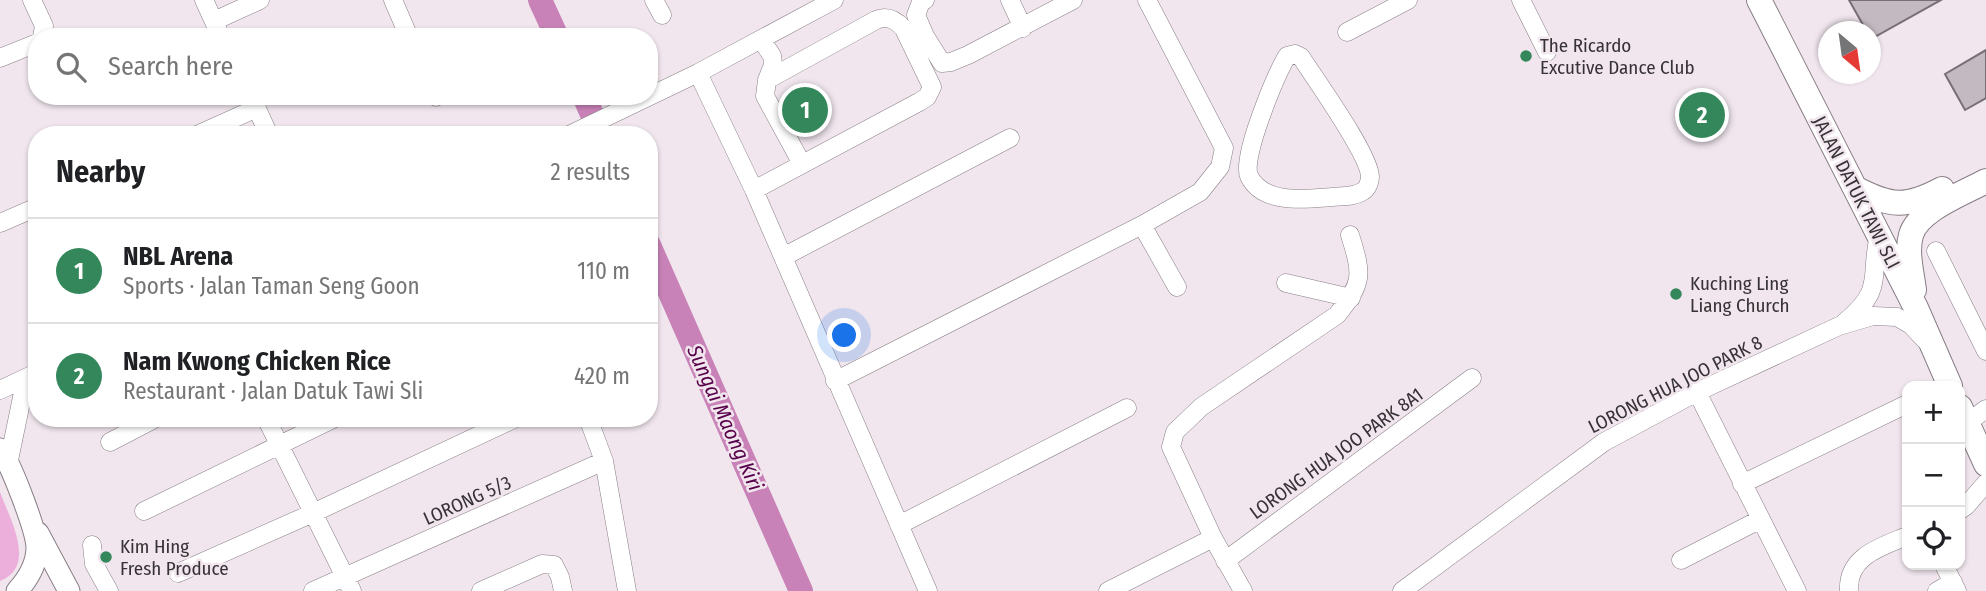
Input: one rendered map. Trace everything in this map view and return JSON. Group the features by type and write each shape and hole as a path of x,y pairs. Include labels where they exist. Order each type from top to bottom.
{"highway":[{"name":"JALAN DATUK TAWI SLI","path":"1759,0 1916,308 1946,380"},
{"path":"1855,188 1880,201 1910,203 1928,197 1986,165"},
{"path":"1916,308 1910,253 1910,237 1915,226 1926,213 1986,181"},
{"path":"1971,413 1986,464"}],"main road":[{"path":"4,457 22,499 69,591"},
{"path":"17,591 31,572 37,547 22,499"}],"street":[{"path":"32,0 44,28"},
{"path":"204,0 217,28"},
{"path":"218,28 260,0"},
{"path":"393,0 405,28"},
{"path":"658,93 834,0"},
{"path":"925,0 921,2 916,15 942,63 968,55 1073,0"},
{"path":"1010,0 1023,28"},
{"path":"835,381 1142,225 1200,192 1220,167 1224,148 1147,0"},
{"path":"1347,32 1408,0"},
{"path":"1521,0 1547,52"},
{"path":"754,190 919,102 927,97 932,87 904,29 889,18 876,20 767,79"},
{"path":"761,39 772,56 773,65 767,79 765,96 802,164"},
{"path":"0,58 28,47"},
{"path":"1294,54 1301,57 1340,117 1367,166 1370,177 1362,192 1352,195 1307,200 1277,197 1251,179 1246,163 1276,77 1287,56 1294,54"},
{"path":"698,73 754,190 928,591"},
{"path":"213,126 249,105"},
{"path":"255,105 265,126"},
{"path":"588,126 633,105"},
{"path":"783,257 1010,138"},
{"path":"1220,167 1246,163"},
{"path":"0,223 28,211"},
{"path":"1142,225 1177,287"},
{"path":"1243,591 1213,537 1171,447 1175,432 1202,407 1337,315 1351,298 1360,267 1349,235"},
{"name":"LORONG HUA JOO PARK 8","path":"1839,326 1867,300 1874,285 1879,235"},
{"path":"1936,251 1986,351"},
{"path":"1286,283 1351,298"},
{"name":"LORONG HUA JOO PARK 8","path":"1402,591 1604,442 1697,392 1839,326 1873,316 1898,317 1922,336 1946,380"},
{"path":"0,390 28,376"},
{"name":"LORONG HUA JOO PARK 8A1","path":"1225,561 1472,378"},
{"path":"4,457 28,384"},
{"path":"1697,392 1797,591"},
{"path":"1742,484 1902,406"},
{"path":"899,525 1126,408"},
{"path":"110,442 139,427"},
{"path":"270,427 349,584"},
{"path":"144,511 316,427"},
{"path":"178,573 497,427"},
{"path":"591,427 604,461 627,591"},
{"name":"LORONG 5/3","path":"313,591 349,584 604,461"},
{"path":"1964,507 1986,483"},
{"path":"1681,560 1761,519"},
{"path":"1108,591 1213,537"},
{"path":"1849,591 1848,583 1854,565 1868,553 1902,538"},
{"path":"92,545 94,564 109,591"},
{"path":"481,591 542,564 554,565 564,591"},
{"path":"1945,570 1949,588"}],"shaded area":[{"path":"0,492 14,527 19,553 17,565 11,574 0,581"}],"building":[{"path":"1849,0 1941,0 1881,33 1881,21 1861,21"},
{"path":"1986,50 1986,98 1965,110 1945,74"}],"waterway":[{"name":"Sungai Maong Kiri","path":"540,0 553,28"},
{"name":"Sungai Maong Kiri","path":"588,105 597,126"},
{"name":"Sungai Maong Kiri","path":"658,265 801,591"}],"place":[{"name":"The Ricardo Excutive Dance Club","path":"1526,56"},
{"name":"NBL Arena","path":"805,110"},
{"name":"Nam Kwong Chicken Rice","path":"1702,115"},
{"name":"Kuching Ling Liang Church","path":"1676,294"},
{"name":"Kim Hing Fresh Produce","path":"106,557"}]}
